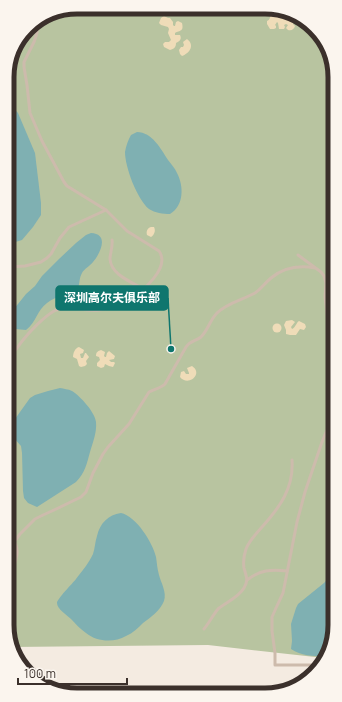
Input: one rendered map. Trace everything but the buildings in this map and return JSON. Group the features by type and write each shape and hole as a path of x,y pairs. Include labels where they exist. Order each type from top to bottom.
{"lane":[{"path":"14,350 31,331 53,312 60,308 99,310 119,305 129,300 152,281 162,264 161,254 159,251 128,231 106,210 67,186 42,141 30,113 24,67 25,57 34,42 37,28"},
{"path":"14,267 25,266 41,262 51,254 60,238 69,227 106,210"},
{"path":"112,240 110,260 114,269 122,277 143,288"},
{"path":"298,255 321,272 326,283 325,298 328,321"},
{"path":"14,567 18,554 17,547 14,542 20,534 35,519 81,497 86,492 93,473 105,451 129,424 149,392 165,384 186,347 189,343 202,336 216,314 223,308 260,290 272,277 286,269 300,267 315,268"},
{"path":"313,666 274,664 272,617 283,593 296,522 303,498 328,428"},
{"path":"204,629 219,609 241,592 245,586 247,580 244,568 246,549 252,537 282,502 291,478 292,460"},
{"path":"247,580 263,571 287,571"}],"green space":[{"path":"77,14 277,15 293,20 312,35 322,49 327,65 327,637 320,658 208,645 18,647 17,645 14,625 14,73 20,49 27,39 45,22 57,17"}],"sand":[{"path":"271,14 277,15 296,22 296,24 293,23 295,26 291,30 286,28 288,25 286,24 284,25 284,29 279,29 277,22 275,25 276,28 270,29 267,24"},
{"path":"164,16 170,18 174,26 178,21 182,23 182,29 175,33 175,35 180,35 181,38 176,43 176,46 170,50 164,47 163,44 171,40 168,33 169,29 168,27 159,23 161,18"},
{"path":"187,39 191,46 189,51 182,56 179,50 184,45 183,42"},
{"path":"154,227 155,230 151,237 147,235 147,233 148,229"},
{"path":"292,320 295,322 291,327 292,329 299,321 305,324 306,327 304,330 300,329 296,335 286,334 284,325 286,321"},
{"path":"277,323 282,328 277,333 272,328"},
{"path":"79,347 84,350 83,353 80,354 81,358 83,358 85,353 89,357 86,361 87,364 81,367 79,366 77,359 73,357 74,351"},
{"path":"101,350 105,352 105,357 109,351 115,356 114,359 109,360 115,363 113,367 105,364 104,367 101,368 97,366 97,363 100,360 96,354"},
{"path":"192,366 195,369 196,376 187,381 183,380 180,377 181,372 184,371 186,374 189,374 187,368"}],"water":[{"path":"14,108 18,113 35,153 41,203 41,215 22,240 14,242"},
{"path":"137,132 147,135 156,142 175,169 179,178 182,190 180,201 175,210 170,214 159,213 149,209 140,198 132,182 127,166 125,152 131,135"},
{"path":"91,233 97,234 102,241 102,245 96,258 82,273 78,288 71,293 54,298 47,303 26,330 14,328 14,308 35,286 42,276 86,235"},
{"path":"60,388 72,391 87,405 95,418 96,426 87,464 79,479 37,507 28,503 24,498 22,453 21,446 14,438 14,421 30,398"},
{"path":"121,513 132,519 148,538 156,557 158,572 165,598 158,611 131,633 116,640 100,640 90,636 82,630 60,610 57,603 85,567 94,552 98,531 102,524 108,518"},
{"path":"328,579 328,629 325,645 320,656 299,653 291,649 291,624 296,608 298,604"}],"place":[{"name":"深圳高尔夫俱乐部","path":"171,349"}]}
